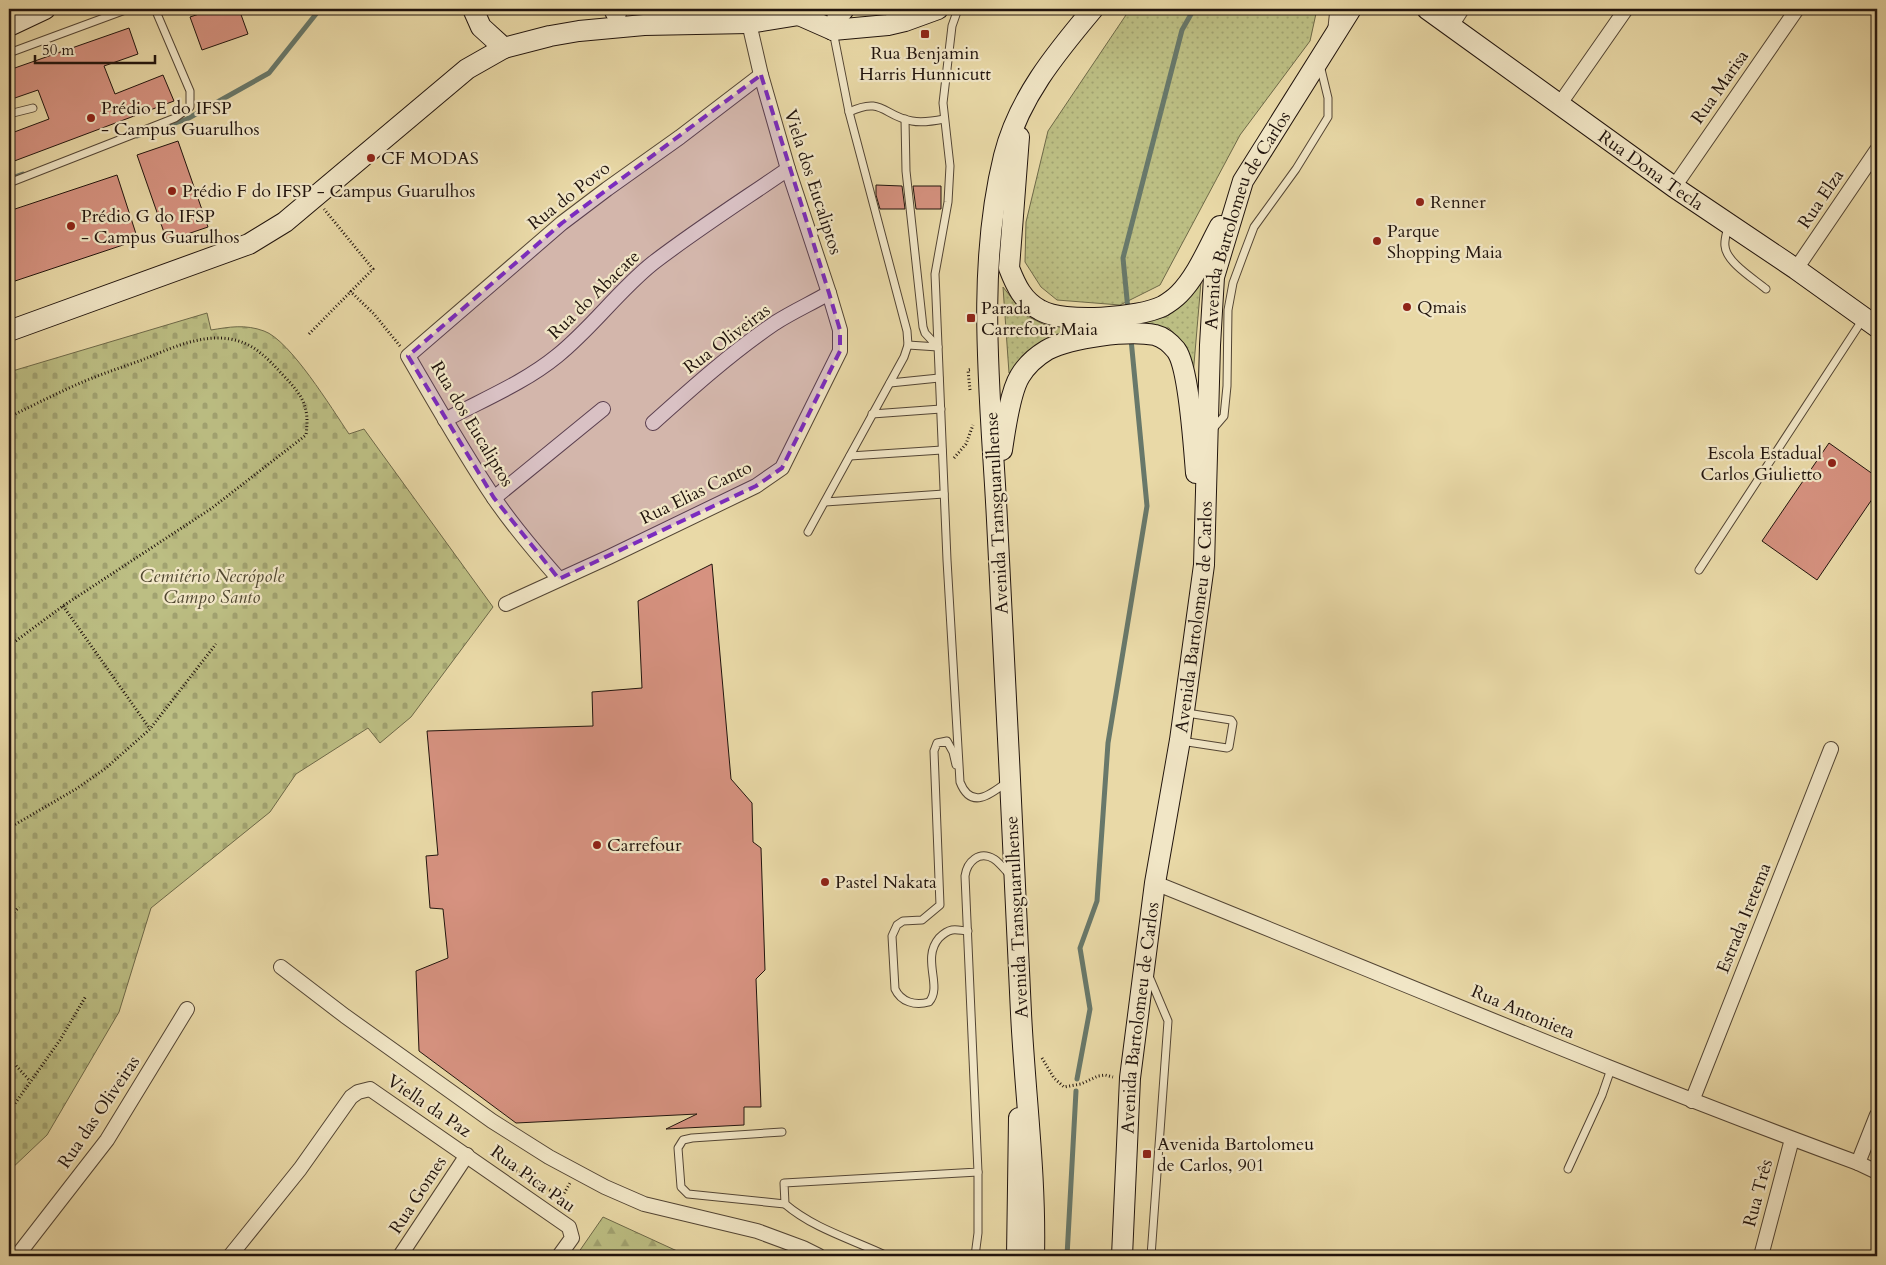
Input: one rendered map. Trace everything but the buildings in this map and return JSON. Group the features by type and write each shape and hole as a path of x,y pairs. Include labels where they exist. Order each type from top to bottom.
{"main road":[{"path":"9,26 46,9"},
{"path":"467,69 481,48 483,39 481,27 472,9"},
{"path":"833,30 838,16 844,9"},
{"path":"9,331 249,244 286,222 467,69 504,48 550,36 601,28 644,25 749,23 807,12 833,30 888,25 938,9"},
{"name":"Avenida Transguarulhense","path":"1030,1047 1015,880 990,362 989,251 995,201 1005,152 1021,110 1039,76 1092,9"},
{"name":"Rua Dona Tecla","path":"1427,9 1674,186 1870,322"},
{"path":"601,28 614,20 615,11 632,22 644,25"},
{"name":"Avenida Bartolomeu de Carlos","path":"1122,1256 1130,1078 1155,883 1180,740 1204,565 1214,277 1244,181 1319,61 1347,11"},
{"path":"481,27 504,48"},
{"path":"1021,110 1009,268 1017,288 1028,302 1041,311 1058,317 1078,319 1140,313 1163,306 1179,294 1192,277 1244,181"},
{"path":"998,524 1000,468 1015,386 1020,376 1034,359 1046,350 1088,337 1128,334 1156,335 1168,342 1178,352 1186,380 1204,565"},
{"path":"1017,1256 1018,1138 1030,1047"},
{"path":"1030,1047 1034,1256"}],"street":[{"path":"1451,26 1462,9"},
{"path":"1559,104 1626,9"},
{"name":"Rua Marisa","path":"1674,186 1797,9"},
{"name":"Viela dos Eucaliptos","path":"749,23 761,75 788,169 830,293 840,330 840,351"},
{"name":"Rua do Povo","path":"408,356 562,223 761,75"},
{"name":"Rua Elza","path":"1796,269 1877,150"},
{"name":"Rua do Abacate","path":"445,420 535,372 557,356 576,339 629,283 654,262 788,169"},
{"name":"Rua Oliveiras","path":"652,423 701,380 750,341 777,322 830,293"},
{"name":"Rua Elias Canto","path":"506,604 756,486 782,468 840,351"},
{"name":"Rua dos Eucaliptos","path":"408,356 445,420 494,498 530,546 559,579"},
{"path":"494,498 603,409"},
{"name":"Estrada Iretema","path":"1692,1101 1831,749"},
{"name":"Rua Antonieta","path":"1155,883 1611,1069 1858,1163 1877,1172"},
{"path":"281,967 345,1016 492,1121 549,1157 605,1188 644,1204 757,1231 819,1256"},
{"name":"Rua das Oliveiras","path":"17,1256 107,1140 188,1009"},
{"name":"Viella da Paz","path":"230,1256 300,1168 351,1097 358,1092 370,1089 467,1155"},
{"path":"1858,1163 1877,1115"},
{"name":"Rua Três","path":"1761,1256 1792,1139"},
{"name":"Rua Pica Pau","path":"467,1155 569,1227 572,1238 559,1256"},
{"name":"Rua Gomes","path":"400,1256 467,1155"}],"lane":[{"path":"9,54 128,9"},
{"path":"9,182 175,118 190,107 190,90 154,9"},
{"path":"958,9 952,26 942,103 950,166 948,202 935,274 944,494 960,782"},
{"path":"808,532 904,357 908,345 907,331 849,112 833,30"},
{"path":"1208,436 1224,416 1227,386 1228,310 1233,283 1254,227 1296,169 1328,117 1328,98 1319,61"},
{"path":"849,112 872,104 913,121 944,119"},
{"path":"9,114 33,108"},
{"path":"905,119 906,172 923,327 938,347"},
{"path":"1729,223 1724,245 1726,252 1735,264 1766,288"},
{"path":"1699,570 1870,322"},
{"path":"908,345 938,347"},
{"path":"890,383 939,378"},
{"path":"872,414 941,409"},
{"path":"850,456 942,450"},
{"path":"825,502 944,494"},
{"path":"1180,740 1227,748 1229,747 1233,723 1231,720 1184,712"},
{"path":"968,931 951,930 941,936 934,944 930,960 934,993 929,1002 905,1001 899,997 895,989 892,936 897,924 903,921 922,920 940,905 934,751 937,743 947,741 953,752 963,790 969,796 979,798 992,794 1011,779"},
{"path":"975,1256 978,1233 978,1172 966,868 971,861 979,856 986,856 995,860 1015,880"},
{"path":"1145,967 1168,1021 1151,1256"},
{"path":"1568,1169 1602,1095 1611,1069"},
{"path":"782,1132 683,1140 678,1148 680,1188 688,1194 785,1204 808,1221 888,1256"},
{"path":"785,1204 784,1183 978,1172"}],"path":[{"path":"309,334 373,269 315,198"},
{"name":"Rua dos Eucaliptos","path":"350,291 374,314 408,356"},
{"path":"9,417 84,382 180,346 207,339 230,339 246,343 262,352 296,390 304,404 308,418 306,435 212,508 63,606 9,646"},
{"path":"954,458 966,444 975,422"},
{"path":"63,606 150,729"},
{"path":"9,828 84,784 106,768 150,729 216,644"},
{"path":"9,917 19,907"},
{"path":"9,1112 60,1040 86,996"},
{"path":"1030,1047 1064,1088 1081,1084 1098,1076 1130,1078"},
{"path":"9,1058 30,1081"},
{"path":"507,1165 560,1196 564,1194 576,1171"}],"highlighted area":[{"path":"761,75 840,330 840,351 782,468 756,486 559,579 494,498 408,356 562,223"}],"green space":[{"path":"1130,9 1317,9 1310,41 1240,135 1160,285 1120,305 1057,300 1041,287 1025,262 1026,222 1048,131"},
{"path":"1202,270 1193,376 1186,349 1169,328 1079,334 1053,342 1009,373 1003,287 1025,315 1045,325 1077,328 1166,317 1185,299"},
{"name":"Cemitério Necrópole Campo Santo","path":"207,313 211,330 250,327 264,331 286,347 310,376 349,434 364,429 493,607 411,717 380,743 368,728 296,774 270,812 151,908 119,1012 47,1135 9,1171 9,372"},
{"path":"603,1217 688,1256 576,1256"}],"waterway":[{"path":"137,136 187,119 269,73 320,9"},
{"path":"1128,310 1123,258 1182,30 1194,9"},
{"path":"9,179 23,174"},
{"path":"1077,1079 1090,1009 1080,948 1097,901 1108,743 1147,506 1131,339"},
{"path":"1067,1256 1076,1091"}],"place":[{"name":"Rua Benjamin Harris Hunnicutt","path":"925,34"},
{"name":"Prédio E do IFSP - Campus Guarulhos","path":"91,118"},
{"name":"CF MODAS","path":"371,158"},
{"name":"Prédio F do IFSP - Campus Guarulhos","path":"172,191"},
{"name":"Renner","path":"1420,202"},
{"name":"Prédio G do IFSP - Campus Guarulhos","path":"71,226"},
{"name":"Parque Shopping Maia","path":"1377,241"},
{"name":"Qmais","path":"1407,307"},
{"name":"Parada Carrefour Maia","path":"971,318"},
{"name":"Escola Estadual Carlos Giulietto","path":"1832,463"},
{"name":"Carrefour","path":"597,845"},
{"name":"Pastel Nakata","path":"825,882"},
{"name":"Avenida Bartolomeu de Carlos, 901","path":"1147,1154"}]}
